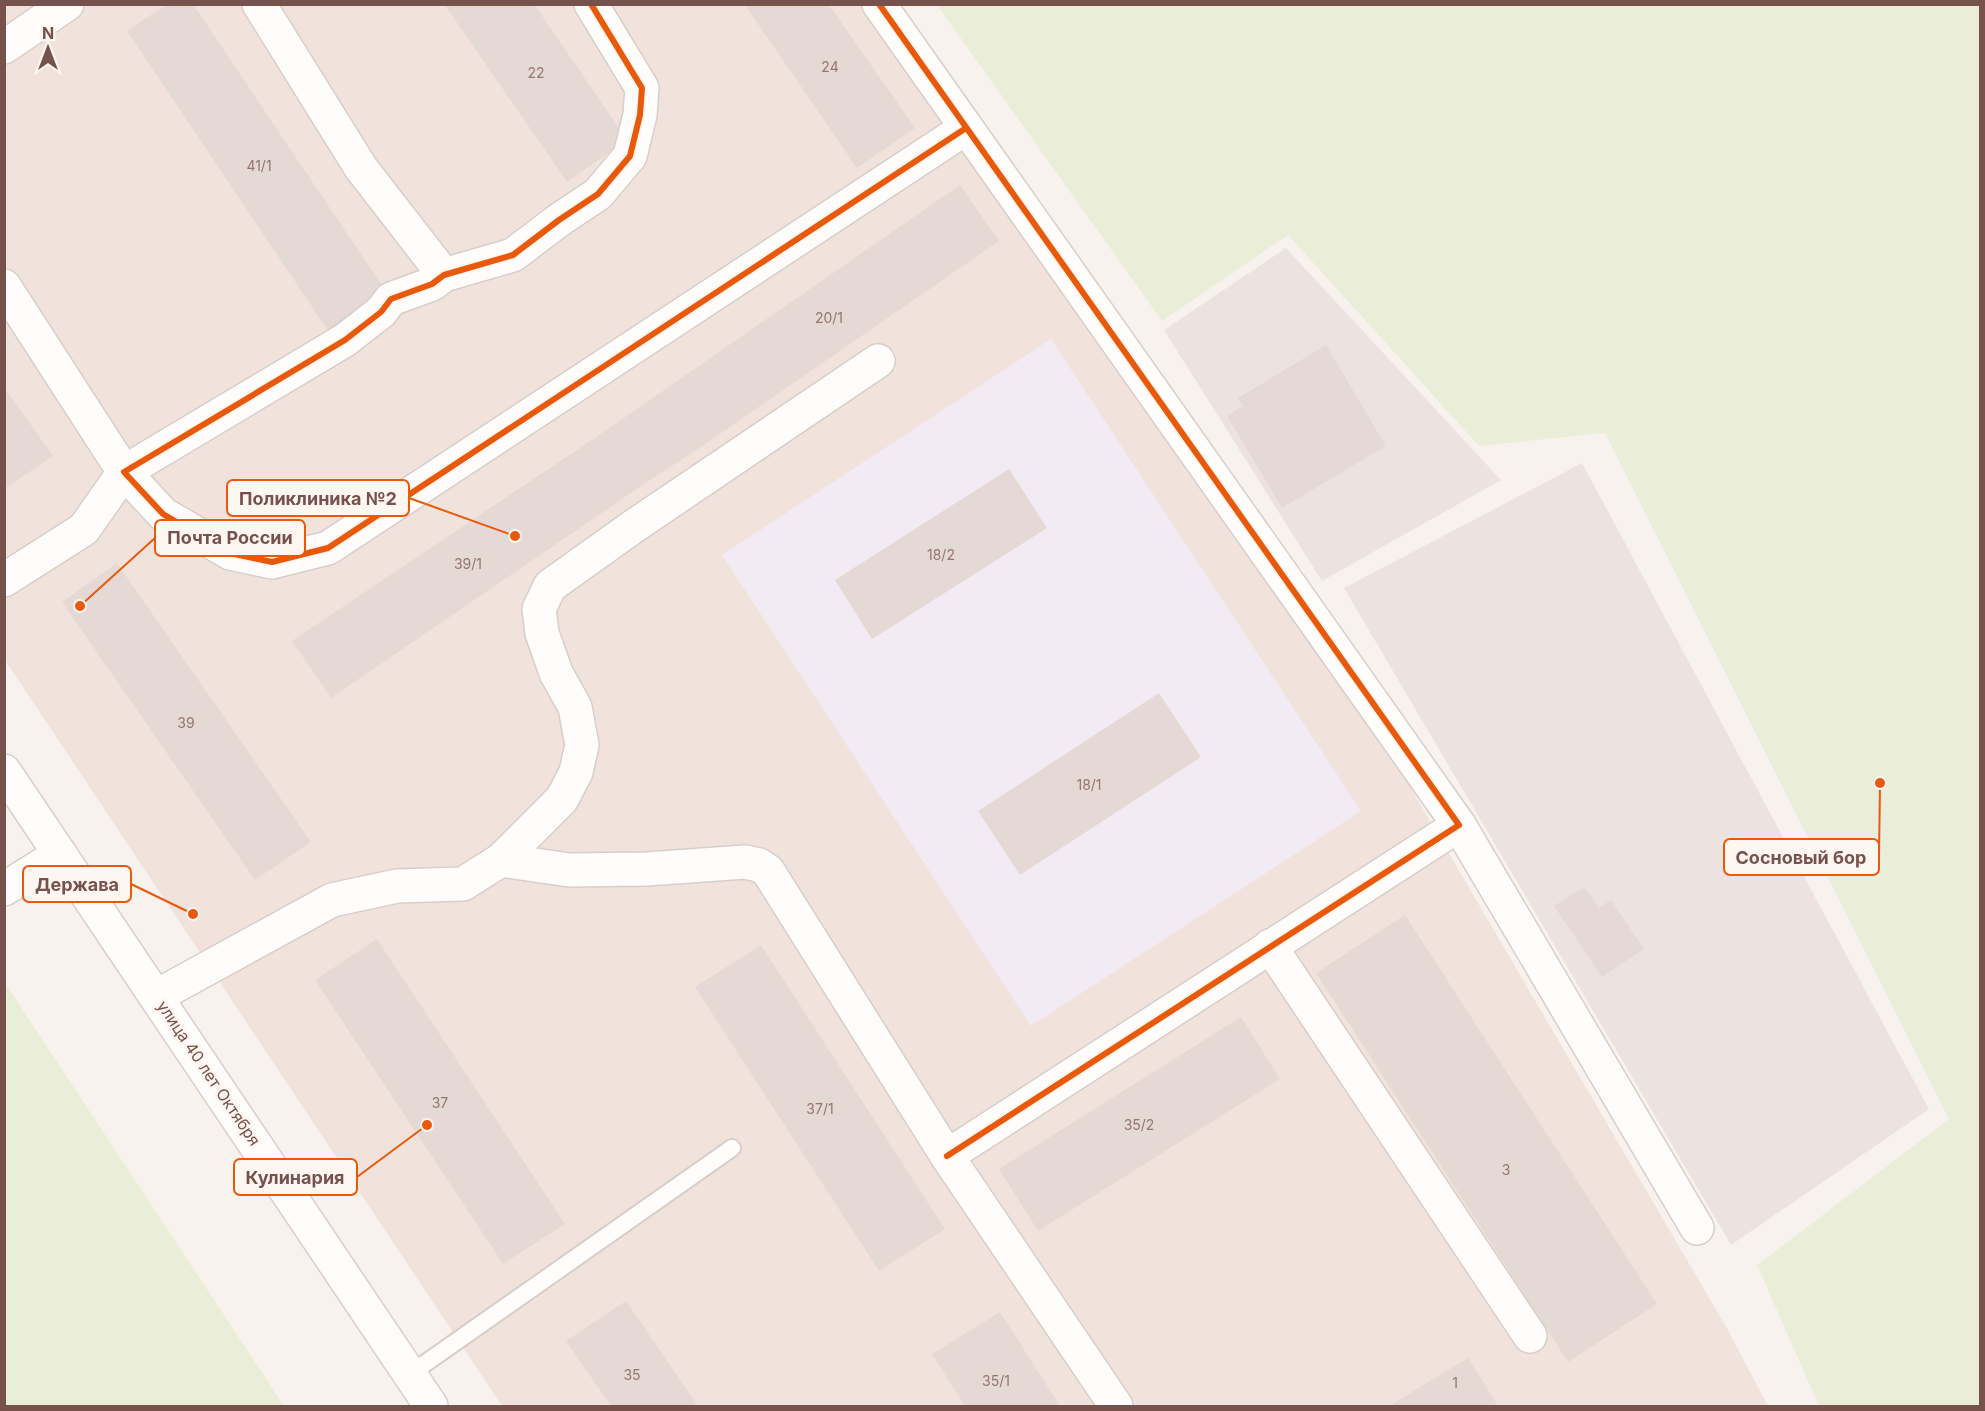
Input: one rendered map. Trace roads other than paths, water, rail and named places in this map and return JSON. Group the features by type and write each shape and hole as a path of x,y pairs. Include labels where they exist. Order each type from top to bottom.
{"street":[{"path":"4,47 67,4"},
{"path":"259,4 361,168 444,275"},
{"path":"4,580 84,529 124,472 345,340 381,312 391,299 432,284 444,275 513,255 598,194 630,156 640,115 642,87 591,4"},
{"path":"879,4 1459,825 1697,1228"},
{"path":"4,286 124,472 163,514 230,554 272,562 328,548 966,129"},
{"path":"157,996 332,900 397,886 463,884 501,860 562,799 576,772 582,745 575,707 556,673 542,633 539,609 550,586 878,361"},
{"name":"улица 40 лет Октября","path":"4,771 431,1407"},
{"path":"947,1156 1459,825"},
{"path":"4,889 60,854"},
{"path":"501,860 569,870 647,869 745,862 759,864 768,871 947,1156 1116,1407"},
{"path":"1270,946 1530,1336"}],"lane":[{"path":"410,1374 732,1148"}],"place":[{"name":"Поликлиника №2","path":"515,536"},
{"name":"Почта России","path":"80,606"},
{"name":"Сосновый бор","path":"1880,783"},
{"name":"Держава","path":"193,914"},
{"name":"Кулинария","path":"427,1125"}]}
